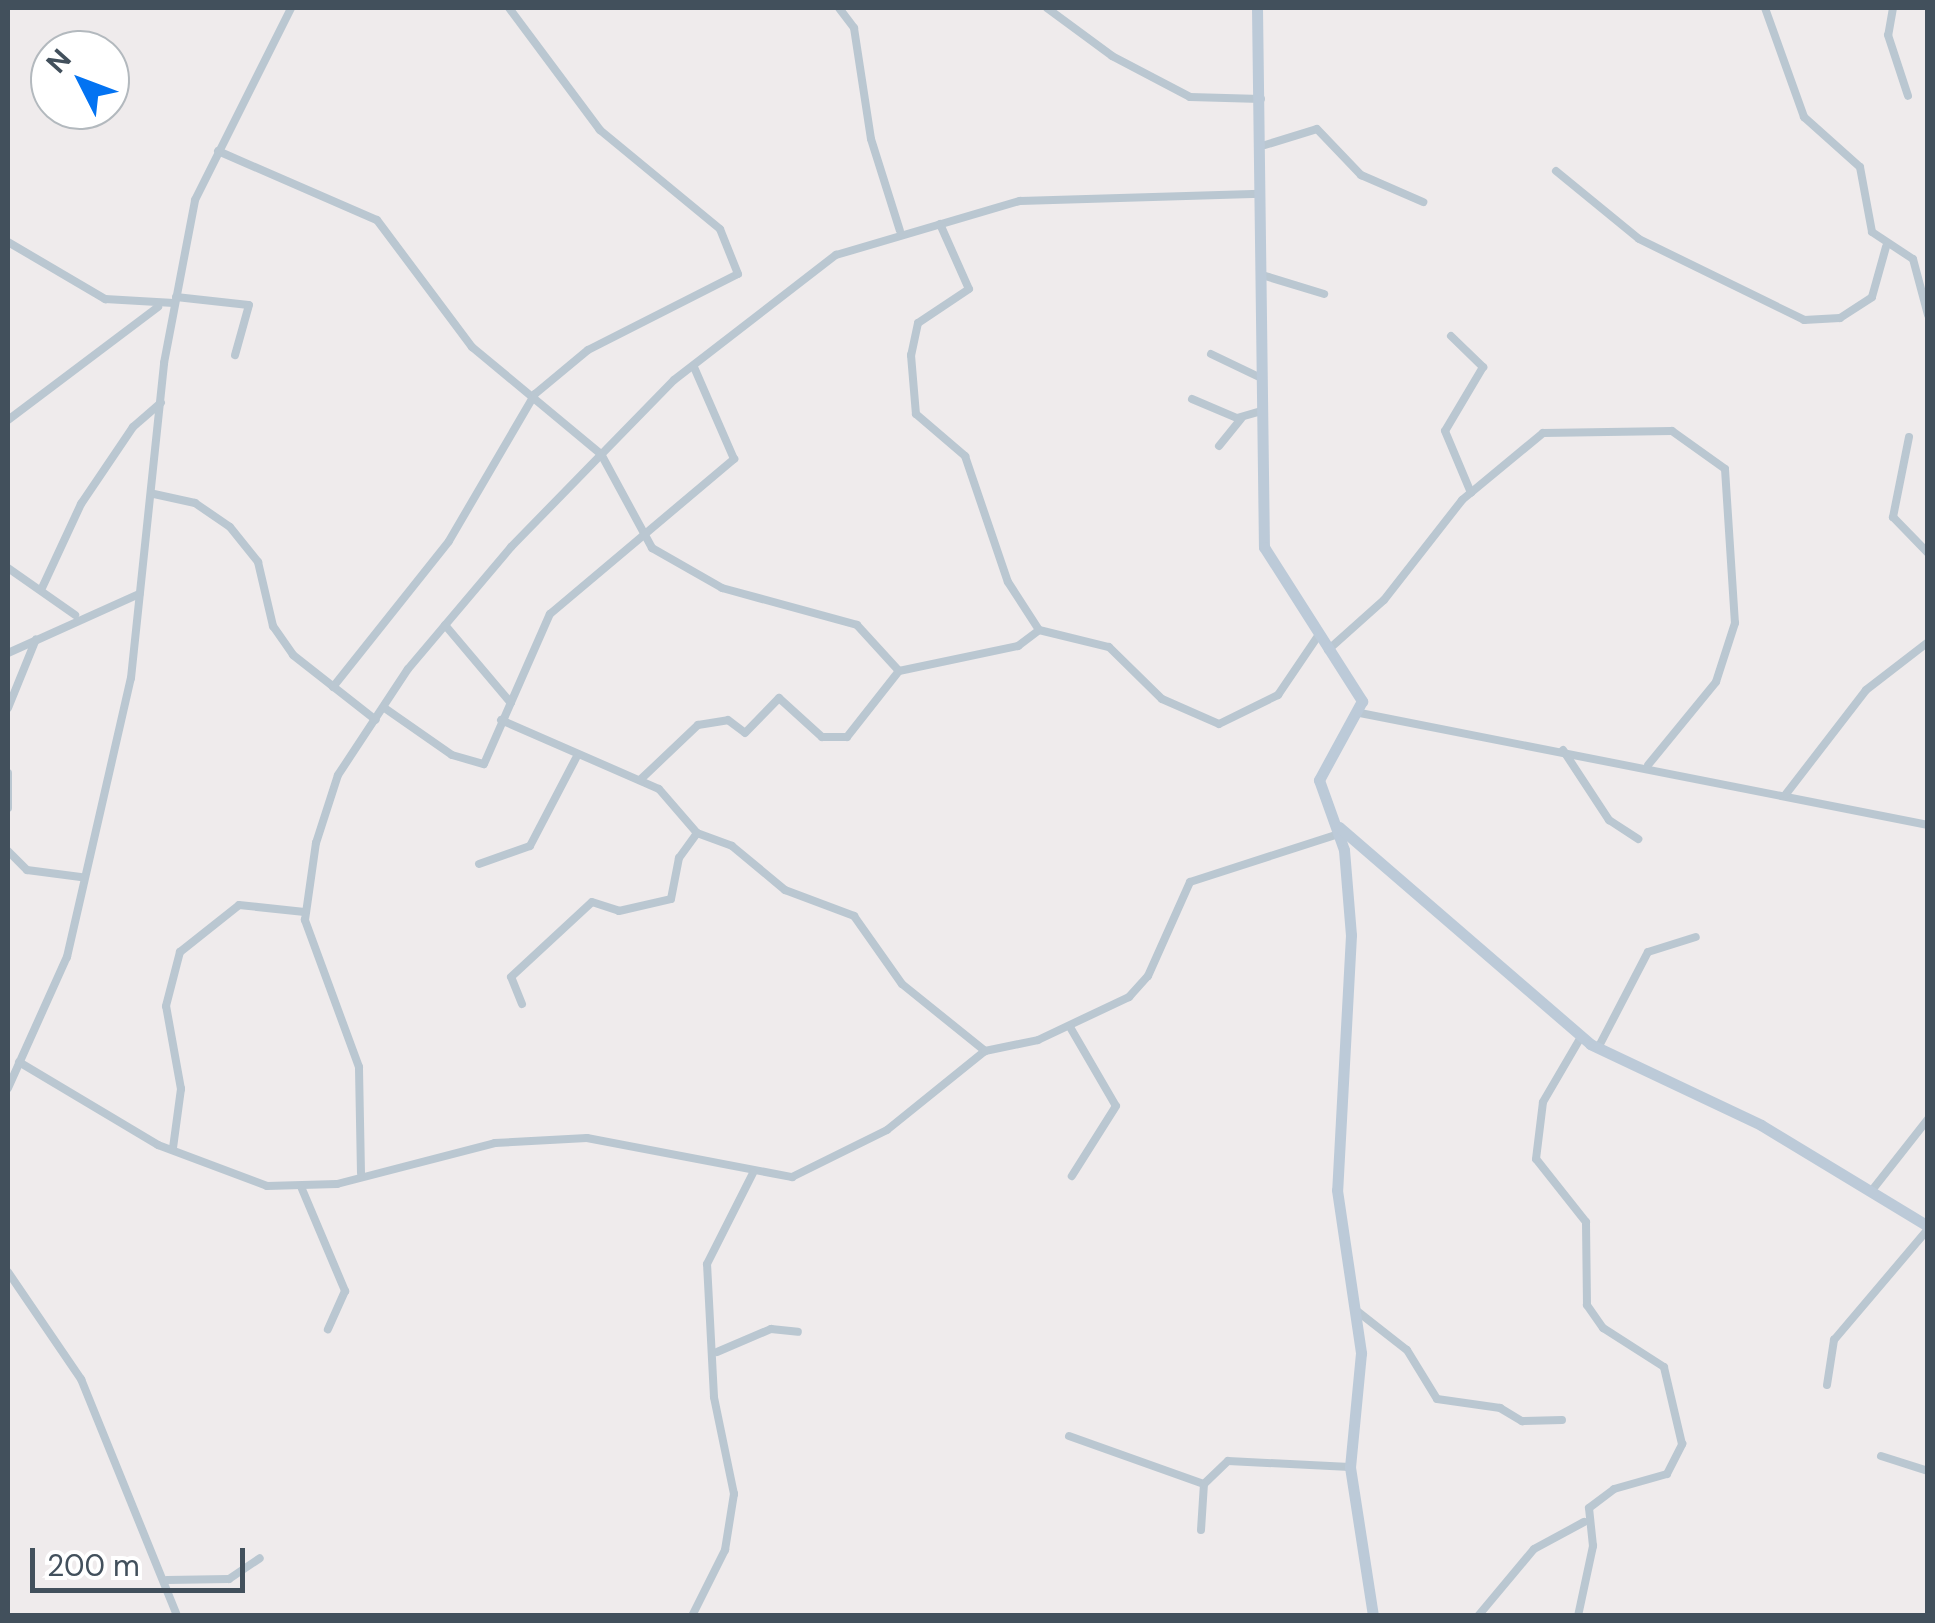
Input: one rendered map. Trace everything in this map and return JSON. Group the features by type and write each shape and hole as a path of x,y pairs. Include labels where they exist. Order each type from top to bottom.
{"main road":[{"path":"1258,8 1265,145 1261,378 1264,547 1318,636 1357,689 1360,713 1322,767 1338,834 1351,934 1337,1190 1357,1311 1350,1467 1372,1616"},
{"path":"1333,820 1582,1038 1873,1189 1928,1227"}],"street":[{"path":"8,1088 58,983 80,877 131,678 161,403 175,300 195,200 291,8"},
{"path":"333,687 449,541 535,394 588,350 738,272 710,217 600,130 509,8"},
{"path":"839,8 854,28 871,140 900,231"},
{"path":"1046,8 1183,94 1263,99"},
{"path":"1765,8 1804,117 1860,167 1872,232 1886,247 1919,269 1928,316"},
{"path":"1893,8 1888,35 1908,96"},
{"path":"1265,145 1318,129 1362,176 1423,202"},
{"path":"218,151 377,220 472,347 535,394 601,454 644,540 704,580 858,626 900,671"},
{"path":"1556,170 1639,239 1804,320 1840,318 1872,297 1886,247"},
{"path":"360,1173 358,1067 345,1014 321,981 305,912 332,786 445,625 601,454 694,367 815,267 900,231 1072,196 1263,194"},
{"path":"940,224 968,289 918,323 910,354 916,414 965,456 1008,582 1039,630 1109,646 1162,699 1219,724 1278,694 1318,636"},
{"path":"8,242 81,290 158,307"},
{"path":"1262,275 1324,294"},
{"path":"8,420 158,307 175,300 249,305 235,355"},
{"path":"1451,336 1483,367 1444,430 1471,493"},
{"path":"1211,354 1261,378"},
{"path":"386,709 452,755 484,764 550,614 644,540 736,455 694,367"},
{"path":"1192,399 1243,416"},
{"path":"42,588 82,504 132,427 161,403"},
{"path":"1220,446 1243,416 1261,410"},
{"path":"1328,650 1384,600 1471,493 1553,430 1664,429 1726,469 1734,631 1708,696 1648,765"},
{"path":"1909,437 1893,517 1928,553"},
{"path":"154,494 206,508 240,537 258,562 273,626 333,687 376,720"},
{"path":"8,568 76,615"},
{"path":"8,653 76,615 139,594"},
{"path":"445,625 511,703"},
{"path":"640,780 698,725 728,720 746,733 779,698 822,737 847,736 900,671 1018,646 1039,630"},
{"path":"8,708 36,639"},
{"path":"1786,794 1866,690 1928,642"},
{"path":"1360,713 1648,765 1928,825"},
{"path":"501,720 522,722 576,758 640,780 697,832 732,846 819,910 854,916 902,984 985,1051"},
{"path":"1563,750 1609,820 1638,839"},
{"path":"479,864 530,846 576,758"},
{"path":"8,772 8,808"},
{"path":"522,1004 511,977 592,902 620,911 672,899 679,858 697,832"},
{"path":"20,1062 173,1148 267,1186 302,1189 478,1146 586,1138 753,1173 792,1177 862,1145 985,1051 1070,1028 1140,987 1190,882 1338,834"},
{"path":"8,850 26,870 80,877"},
{"path":"173,1148 181,1089 166,1006 180,952 238,905 305,912"},
{"path":"1598,1048 1606,1021 1648,952 1696,937"},
{"path":"1478,1616 1534,1548 1584,1522 1614,1489 1667,1474 1682,1444 1664,1367 1603,1328 1587,1305 1586,1222 1536,1159 1544,1102 1582,1038 1606,1021"},
{"path":"1070,1028 1116,1106 1072,1176"},
{"path":"1873,1189 1928,1119"},
{"path":"692,1616 722,1560 733,1507 714,1397 717,1352 708,1256 753,1173"},
{"path":"302,1189 345,1291 328,1330"},
{"path":"1827,1385 1834,1340 1928,1227"},
{"path":"8,1272 82,1379 167,1580 177,1616"},
{"path":"1357,1311 1407,1350 1437,1399 1500,1408 1522,1421 1562,1420"},
{"path":"717,1352 772,1329 798,1332"},
{"path":"1069,1436 1204,1484"},
{"path":"1881,1456 1928,1472"},
{"path":"1204,1484 1242,1457 1350,1467"},
{"path":"1201,1530 1204,1484"},
{"path":"1578,1616 1594,1546 1584,1522"},
{"path":"167,1580 229,1579 260,1558"}]}
